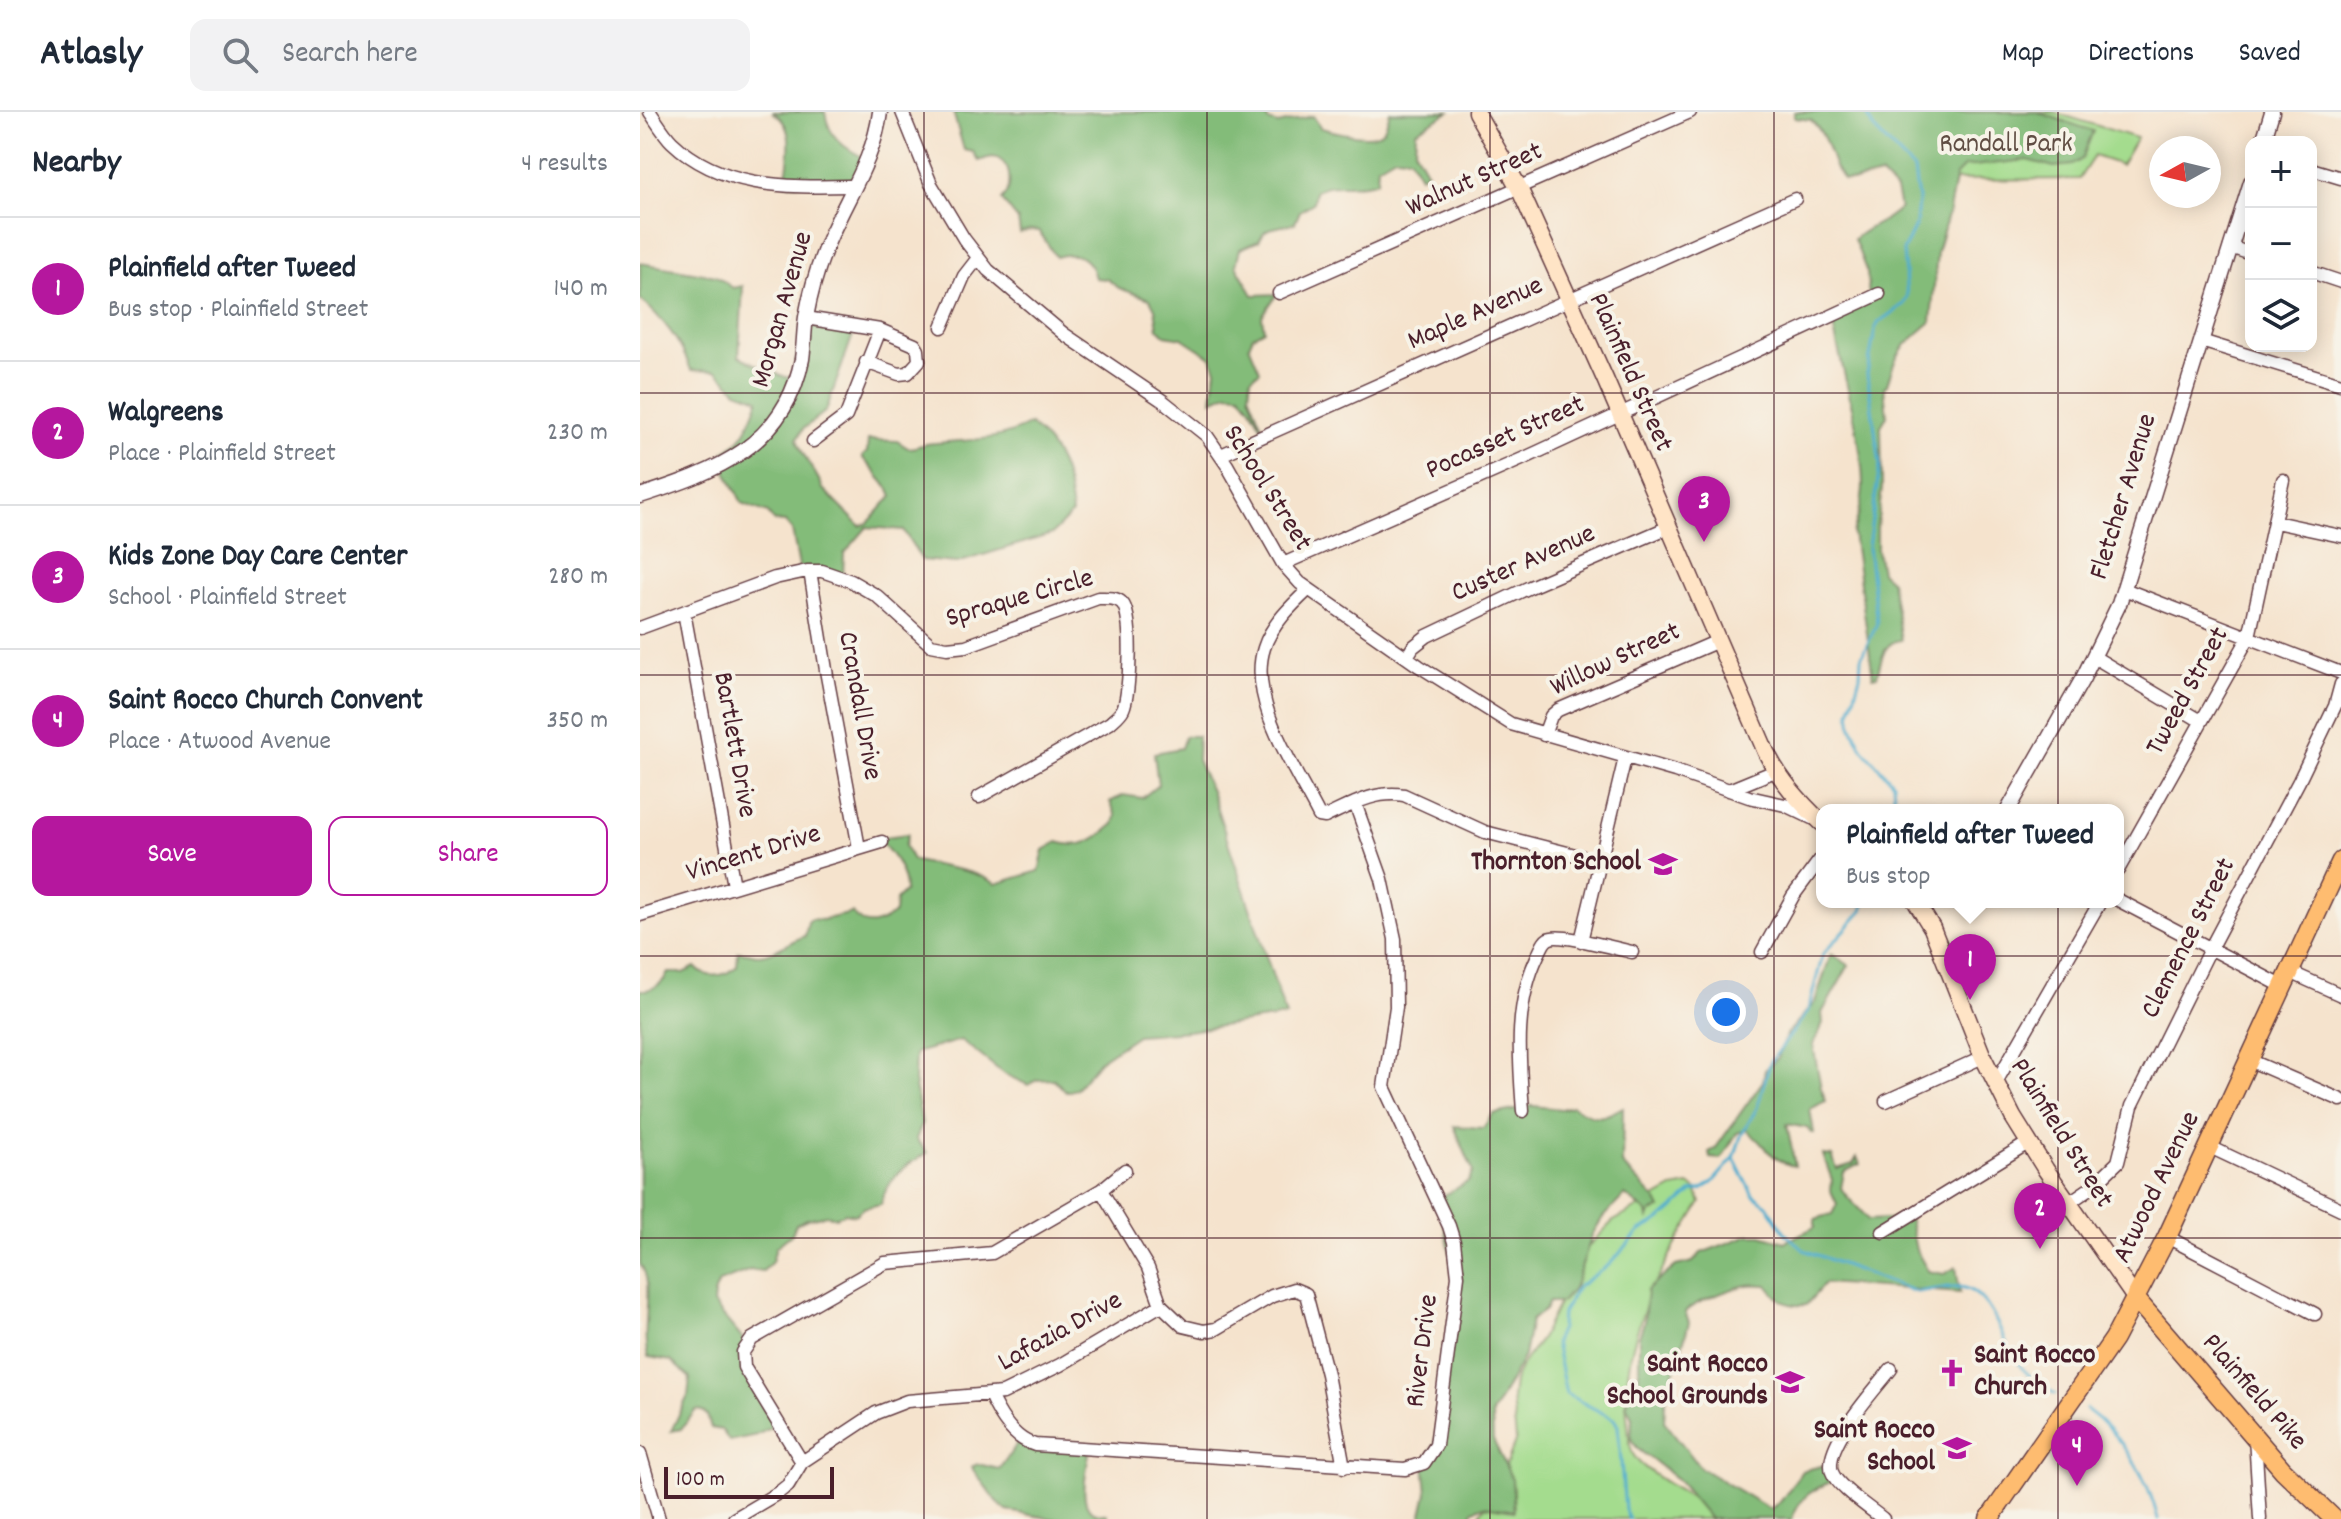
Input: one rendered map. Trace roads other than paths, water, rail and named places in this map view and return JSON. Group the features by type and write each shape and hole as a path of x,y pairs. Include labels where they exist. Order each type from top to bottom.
{"main road":[{"name":"Plainfield Street","path":"1476,112 1519,188 1775,771 1816,817"},
{"name":"Atwood Avenue","path":"1989,1519 2114,1339 2167,1237 2287,980 2336,887 2341,861"},
{"name":"Plainfield Street","path":"1920,908 1932,928 1995,1084 2028,1143 2135,1298"},
{"name":"Plainfield Pike","path":"2135,1298 2283,1470 2334,1519"}],"street":[{"path":"650,112 670,140 687,154 728,177 775,185 855,186"},
{"name":"Morgan Avenue","path":"640,496 707,471 750,448 782,411 796,379 804,348 806,318 823,253 870,156 880,112"},
{"name":"School Street","path":"902,112 931,184 978,258 1029,307 1202,431 1221,455 1283,564 1300,583 1511,724 1785,805 1816,820"},
{"name":"Walnut Street","path":"1279,293 1690,112"},
{"path":"2265,136 2272,112"},
{"path":"2317,171 2341,178"},
{"name":"Maple Avenue","path":"1221,455 1795,199"},
{"name":"Fletcher Avenue","path":"2011,804 2094,657 2124,589 2245,201"},
{"path":"2230,247 2245,252"},
{"path":"942,327 964,276 978,258"},
{"path":"2317,274 2341,282"},
{"name":"Pocasset Street","path":"1283,564 1620,414 1879,294"},
{"path":"806,318 880,330 915,345 918,350 919,361 912,371 903,374 866,362"},
{"path":"813,441 846,416 880,330"},
{"path":"2201,341 2341,384"},
{"name":"Tweed Street","path":"2124,859 2249,637 2283,480"},
{"path":"2275,522 2341,536"},
{"name":"Custer Avenue","path":"1407,657 1413,647 1427,636 1669,527"},
{"name":"Spraque Circle","path":"640,628 775,578 810,571 836,574 851,581 883,601 922,640 947,648 966,646 1098,598 1116,599 1122,603 1129,617 1131,638 1123,709 1110,723 979,797"},
{"name":"Crandall Drive","path":"810,571 859,848"},
{"path":"1309,589 1285,613 1264,646 1260,668 1262,693 1274,727 1319,816 1325,817 1382,794 1404,795 1485,832 1599,861"},
{"path":"2124,589 2341,673"},
{"name":"Bartlett Drive","path":"684,612 734,886"},
{"name":"Willow Street","path":"1544,735 1551,716 1558,710 1718,641"},
{"path":"2094,657 2201,721"},
{"name":"Clemence Street","path":"2070,1202 2092,1187 2118,1162 2132,1106 2299,781 2335,706 2341,684"},
{"path":"1581,941 1625,758"},
{"path":"1729,790 1775,771"},
{"name":"River Drive","path":"990,1395 1013,1432 1025,1442 1035,1445 1405,1469 1424,1463 1430,1457 1436,1445 1458,1276 1449,1226 1384,1087 1396,1007 1396,948 1382,879 1355,803"},
{"name":"Vincent Drive","path":"640,915 882,842"},
{"path":"1762,952 1793,896 1816,865"},
{"path":"2124,903 2210,949 2287,980 2341,995"},
{"path":"1995,1084 2097,908"},
{"path":"1523,1111 1519,1022 1532,968 1549,938 1632,952"},
{"path":"1886,1101 1983,1057"},
{"path":"2249,1060 2341,1100"},
{"path":"1883,1232 2028,1143"},
{"path":"2210,1147 2341,1209"},
{"path":"802,1462 744,1367 743,1352 752,1339 885,1263 992,1253 1101,1190 1125,1170"},
{"path":"1101,1190 1148,1268 1161,1305 1183,1326 1204,1331 1216,1329 1278,1293 1294,1289 1306,1294 1327,1374 1344,1467"},
{"path":"2167,1237 2315,1314"},
{"name":"Lafazia Drive","path":"734,1519 788,1485 802,1462 876,1413 895,1404 1003,1393 1029,1382 1161,1305"},
{"path":"1883,1519 1837,1481 1831,1471 1831,1461 1832,1452 1844,1431 1891,1369"},
{"path":"2255,1437 2260,1519"},
{"path":"640,1453 659,1519"}],"waterway":[{"path":"1866,112 1873,128 1914,170 1918,200 1916,224 1903,251 1907,296 1904,304 1879,322 1875,329 1867,374 1880,465 1868,547 1877,623 1861,658 1860,676 1850,712 1852,727 1862,748 1893,783 1895,804"},
{"path":"1629,1519 1625,1510 1618,1426 1614,1419 1566,1394 1555,1342 1561,1328 1562,1313 1578,1287 1610,1264 1640,1231 1660,1220 1692,1192 1712,1183 1734,1158 1741,1136 1757,1108 1770,1063 1808,1011 1823,954 1863,908"},
{"path":"1734,1159 1753,1195 1767,1205 1786,1234 1804,1250 1916,1292 1955,1287 1976,1294 1991,1312 2021,1367 2055,1394"},
{"path":"2086,1409 2122,1444 2140,1472 2158,1519"}],"place":[{"name":"Kids Zone Day Care Center","path":"1704,542"},
{"name":"Thornton School","path":"1663,864"},
{"name":"Plainfield after Tweed","path":"1970,1000"},
{"name":"Walgreens","path":"2040,1249"},
{"name":"Saint Rocco Church","path":"1952,1373"},
{"name":"Saint Rocco School Grounds","path":"1790,1382"},
{"name":"Saint Rocco School","path":"1957,1448"},
{"name":"Saint Rocco Church Convent","path":"2077,1486"}],"park label":[{"name":"Randall Park","path":"2006,146"}]}
